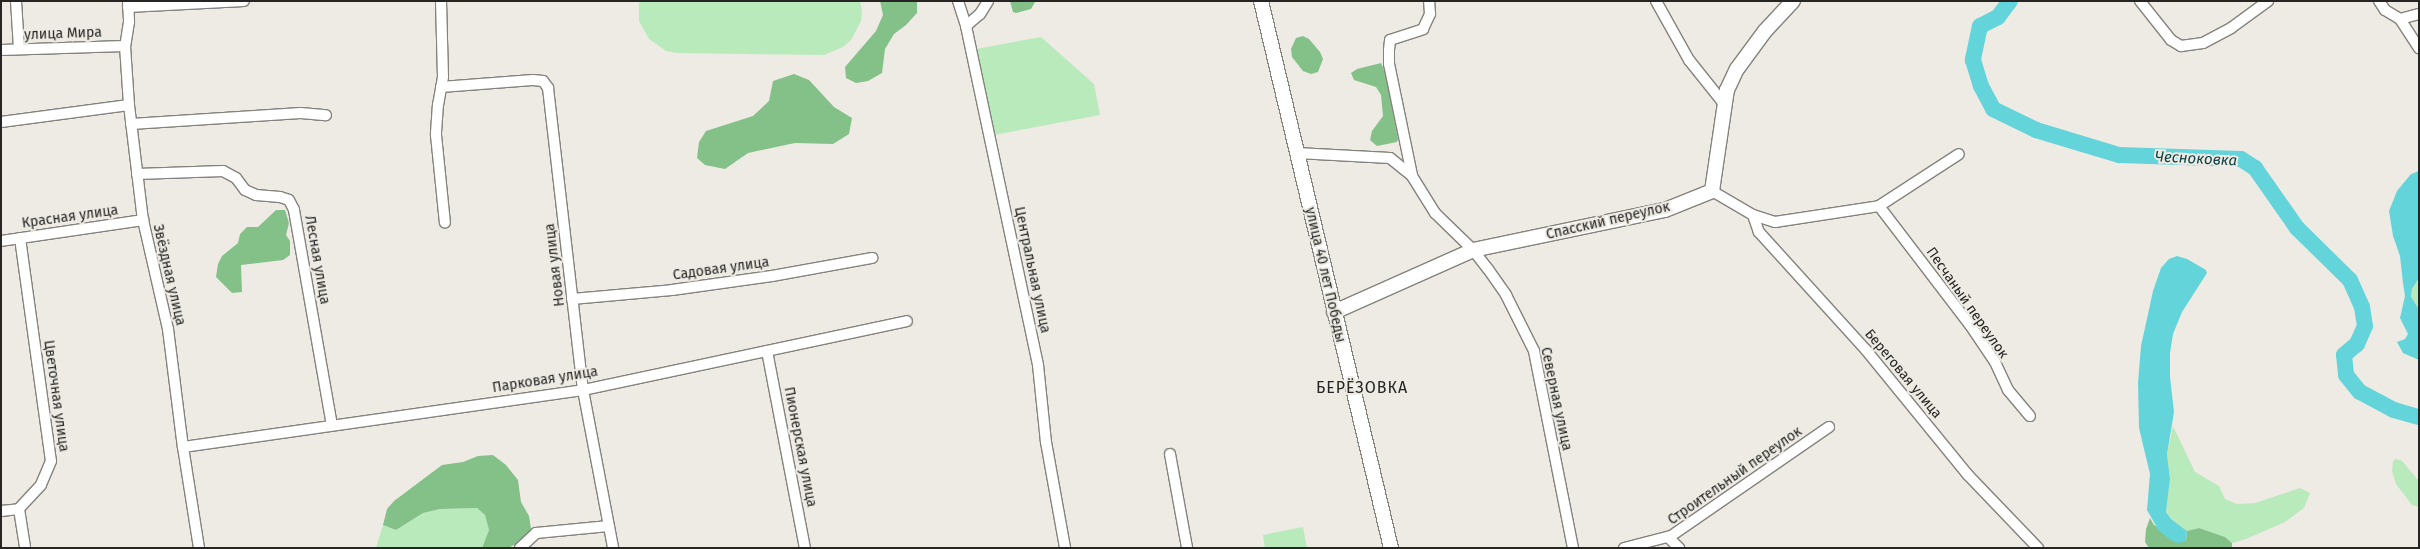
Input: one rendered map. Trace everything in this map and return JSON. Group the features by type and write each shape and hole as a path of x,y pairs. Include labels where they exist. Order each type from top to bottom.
{"street":[{"path":"16,1 19,49"},
{"path":"128,4 244,1"},
{"path":"441,1 442,77 436,135 445,223"},
{"name":"Центральная улица","path":"958,1 966,26 1038,365 1046,442 1065,548"},
{"path":"966,26 980,14 988,1"},
{"name":"улица 40 лет Победы","path":"1261,1 1391,548"},
{"path":"1412,176 1389,64 1389,50 1390,40 1423,29 1430,14 1429,1"},
{"path":"1656,1 1689,60 1725,105"},
{"path":"1793,1 1765,31 1737,69 1727,90 1712,191 1753,215 1775,222 1879,206 1959,154"},
{"path":"2140,1 2171,40 2181,46 2204,43 2231,28 2268,1"},
{"path":"2379,1 2385,10 2400,20 2419,48"},
{"name":"Звёздная улица","path":"128,4 125,46 129,106 143,220 168,329 182,447 199,548"},
{"path":"2400,20 2419,14"},
{"name":"улица Мира","path":"1,50 125,46"},
{"name":"Новая улица","path":"441,87 533,80 543,81 548,88 583,390 613,548"},
{"path":"1,122 129,106"},
{"path":"131,124 302,113 326,115"},
{"name":"Северная улица","path":"1296,153 1390,158 1412,176 1435,213 1473,250 1506,295 1534,351 1573,548"},
{"name":"Лесная улица","path":"137,174 223,171 236,178 245,190 256,195 280,197 289,200 294,210 332,425"},
{"name":"Спасский переулок","path":"1334,312 1473,250 1665,210 1712,191"},
{"name":"Песчаный переулок","path":"1879,206 1970,325 1996,362 2008,390 2030,416"},
{"name":"Береговая улица","path":"1753,215 1760,232 1866,350 1968,475 2038,548"},
{"name":"Красная улица","path":"1,241 143,220"},
{"name":"Цветочная улица","path":"19,509 41,485 51,461 20,238"},
{"name":"Садовая улица","path":"572,299 672,290 772,276 872,258"},
{"name":"Парковая улица","path":"182,447 583,390 907,321"},
{"name":"Пионерская улица","path":"767,351 805,548"},
{"name":"Строительный переулок","path":"1624,548 1668,537 1829,427"},
{"path":"1170,454 1188,548"},
{"path":"1,512 19,509 25,548"},
{"path":"520,548 536,534 609,526"},
{"path":"1668,537 1679,548"}],"green space":[{"path":"639,1 860,1 862,11 861,21 851,40 843,47 824,55 677,53 666,51 649,39 639,21"},
{"path":"880,1 917,1 917,13 894,34 885,49 882,73 868,81 856,83 846,78 845,67 876,31 883,15"},
{"path":"1010,1 1035,2 1031,9 1016,13 1013,12"},
{"path":"1303,36 1309,39 1320,52 1323,59 1318,72 1311,74 1303,71 1292,57 1291,49 1296,38"},
{"path":"1041,37 1094,84 1100,115 994,135 976,49"},
{"path":"1381,63 1385,72 1398,139 1397,142 1377,146 1370,140 1372,131 1383,116 1381,95 1376,87 1354,80 1351,73 1357,69"},
{"path":"794,74 809,80 834,107 852,118 849,134 833,144 795,143 748,153 725,169 705,165 697,158 699,142 706,131 753,116 769,101 773,81"},
{"path":"276,210 285,210 289,223 286,235 290,241 290,255 283,260 241,265 242,292 232,293 216,277 218,264 222,256 238,243 240,234 247,227 258,227"},
{"path":"2419,278 2419,309 2411,297 2412,289"},
{"path":"2173,426 2195,472 2219,486 2225,499 2237,504 2255,503 2300,488 2310,493 2304,508 2285,522 2232,543 2225,537 2199,528 2187,531 2171,519 2166,512 2170,479 2167,454"},
{"path":"493,455 506,465 518,480 521,502 529,516 531,529 524,540 508,548 482,548 489,530 485,515 477,508 440,509 423,513 396,530 383,525 387,509 394,501 442,465 463,462 478,456"},
{"path":"2396,459 2402,461 2419,481 2419,507 2412,505 2396,484 2392,471 2393,461"},
{"path":"477,508 485,515 489,530 482,548 376,548 383,525 396,530 423,513 440,509"},
{"path":"2150,518 2154,525 2186,541 2187,531 2199,528 2225,537 2232,543 2232,548 2149,548 2145,542 2146,529"},
{"path":"1303,527 1307,548 1265,548 1263,535"}],"water":[{"path":"2419,171 2419,278 2412,289 2411,297 2419,309 2419,360 2403,353 2397,342 2405,339 2408,334 2400,318 2405,296 2400,256 2393,236 2389,211 2397,191 2411,174"},
{"path":"2177,256 2187,259 2206,270 2207,273 2182,312 2173,334 2170,353 2170,377 2174,412 2167,454 2170,479 2166,512 2171,519 2187,531 2186,541 2178,543 2172,541 2159,531 2147,510 2150,474 2139,428 2138,383 2141,346 2153,291 2161,268 2169,259"}],"waterway":[{"name":"Чесноковка","path":"2010,1 1998,17 1980,26 1973,60 1981,86 1993,109 2036,130 2119,155 2241,159 2255,168 2297,228 2350,280 2362,307 2365,326 2357,344 2344,355 2346,375 2360,392 2394,410 2419,417"}],"district":[{"name":"БЕРЁЗОВКА","path":"1362,388"}]}
